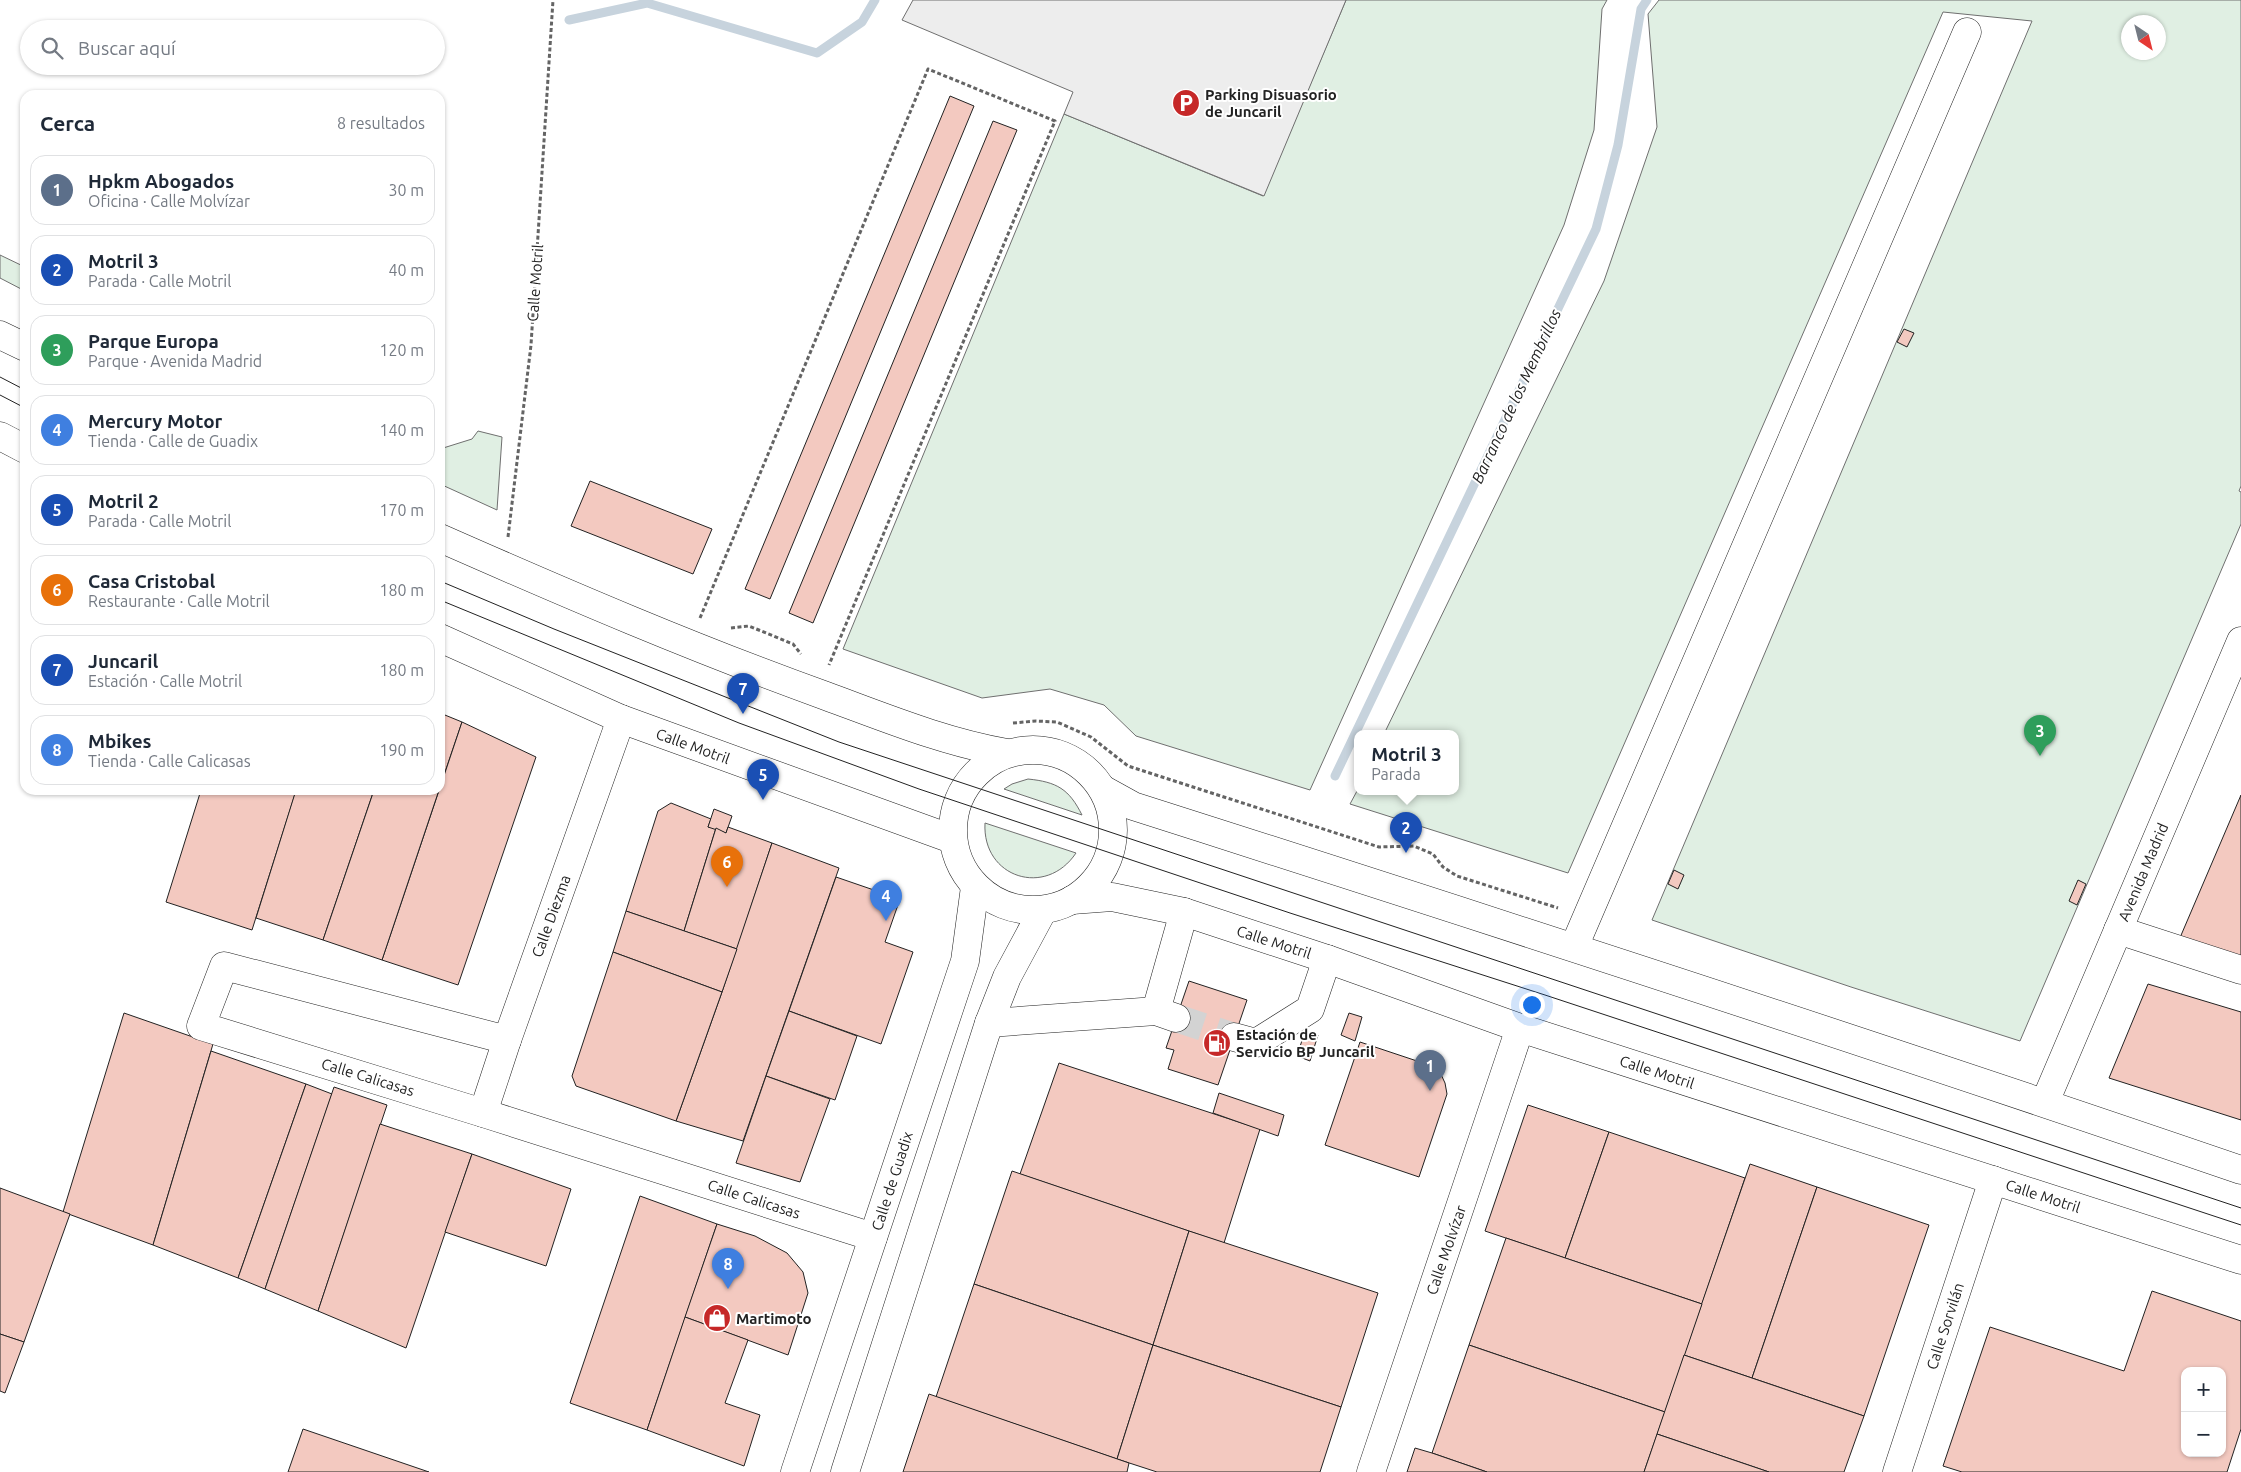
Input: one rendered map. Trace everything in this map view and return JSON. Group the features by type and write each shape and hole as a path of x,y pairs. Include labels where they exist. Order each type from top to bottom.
{"street":[{"path":"1574,947 1967,32"},
{"path":"0,335 20,345"},
{"path":"0,436 20,446"},
{"path":"445,540 598,607 753,670 937,737 971,747 1007,753"},
{"name":"Calle Motril","path":"445,640 622,719 952,839"},
{"name":"Avenida Madrid","path":"2045,1102 2118,930 2231,691 2241,641"},
{"name":"Calle Diezma","path":"483,1113 507,1040 622,719"},
{"path":"1104,790 1113,816 1113,844 1096,880 1072,900 1043,910 1013,908 991,900 975,887 961,867 952,839 954,811 962,791 979,769 1007,753 1033,748 1064,755 1084,766 1104,790 1132,806 1574,947 2045,1102 2241,1170"},
{"name":"Calle de Guadix","path":"795,1472 965,961 975,887"},
{"name":"Calle Motril","path":"1072,900 1112,897 1184,912 1327,959 1520,1028 2241,1260"},
{"path":"845,1472 989,1023 1007,977 1043,910"},
{"path":"989,1023 1166,1015 1184,912"},
{"path":"2118,930 2241,970"},
{"path":"1234,1037 1256,1043 1310,1009 1327,959"},
{"name":"Calle Calicasas","path":"507,1040 224,966 201,1026 874,1237"},
{"name":"Calle Molvízar","path":"1371,1472 1520,1028"},
{"name":"Calle Sorvilán","path":"1897,1472 1992,1180"}],"path":[{"name":"Calle Motril","path":"501,564 506,548 531,345 553,0"},
{"path":"696,627 928,69 1055,121 828,666"},
{"path":"749,626 793,644"}],"green space":[{"path":"1346,0 1607,0 1602,9 1594,130 1564,225 1310,790 1136,736 1104,705 1050,689 982,698 843,649 1064,114 1263,196"},
{"path":"1659,0 2241,0 2241,486 2239,491 2241,492 2241,524 2020,1041 1652,920 2032,21 1943,12 1568,873 1350,804 1355,795 1459,795 1459,730 1386,730 1604,281 1657,127 1648,14"},
{"path":"0,255 20,265 20,288 0,278"},
{"path":"478,431 502,437 497,510 445,486 445,447 472,439"},
{"path":"1028,779 1047,782 1061,788 1072,799 1082,815 1004,789 1012,784"},
{"path":"985,823 1076,853 1063,867 1049,875 1033,878 1018,875 1005,869 994,857 987,842"}],"shaded area":[{"name":"Parking Disuasorio de Juncaril","path":"913,0 1346,0 1264,196 1064,114 1073,92 902,20"}],"building":[{"path":"950,96 974,106 770,599 745,589"},
{"path":"993,121 1017,130 813,623 789,613"},
{"path":"1904,329 1914,333 1907,347 1897,342"},
{"path":"590,481 712,529 693,574 571,526"},
{"path":"445,715 462,722 445,772"},
{"path":"462,722 536,757 458,985 382,960 437,795 445,795 445,773"},
{"path":"199,795 295,795 252,930 166,902"},
{"path":"294,795 372,795 323,940 256,918"},
{"path":"372,795 437,795 382,960 323,940"},
{"path":"2241,795 2241,959 2179,940"},
{"path":"671,803 711,819 708,827 716,828 684,931 626,911 658,811"},
{"path":"714,809 732,816 726,833 708,827"},
{"path":"728,827 772,843 737,949 684,931 716,828 726,833"},
{"path":"772,843 839,868 743,1141 676,1121"},
{"path":"1674,870 1684,875 1678,889 1668,884"},
{"path":"836,877 900,899 885,942 913,952 881,1044 789,1011"},
{"path":"2078,880 2086,884 2077,905 2069,901"},
{"path":"626,911 737,949 722,992 613,952"},
{"path":"613,952 722,992 676,1121 576,1086 572,1076"},
{"path":"1189,981 1247,1000 1218,1085 1168,1069 1174,1050 1166,1048"},
{"path":"2148,984 2241,1012 2241,1120 2109,1078"},
{"path":"789,1011 857,1036 835,1100 766,1076"},
{"path":"124,1013 213,1044 153,1245 63,1212"},
{"path":"1349,1013 1362,1017 1355,1041 1341,1035"},
{"path":"1305,1031 1318,1035 1310,1061 1297,1056"},
{"path":"1360,1042 1438,1068 1445,1083 1447,1094 1419,1177 1325,1145"},
{"path":"211,1051 306,1084 238,1278 153,1245"},
{"path":"1059,1063 1260,1129 1224,1243 1020,1174"},
{"path":"766,1076 830,1099 800,1182 736,1163"},
{"path":"306,1084 332,1094 265,1289 238,1278"},
{"path":"334,1087 387,1105 318,1311 265,1289"},
{"path":"1219,1093 1284,1115 1278,1136 1213,1113"},
{"path":"1528,1105 1609,1132 1565,1258 1485,1231"},
{"path":"380,1124 472,1154 406,1348 318,1311"},
{"path":"1609,1132 1745,1178 1702,1304 1565,1258"},
{"path":"472,1154 571,1189 546,1266 445,1232"},
{"path":"1750,1164 1817,1187 1752,1378 1684,1355"},
{"path":"1012,1171 1189,1231 1153,1345 974,1284"},
{"path":"1817,1187 1929,1225 1864,1416 1752,1378"},
{"path":"0,1188 70,1214 24,1342 0,1334"},
{"path":"640,1196 717,1224 647,1430 570,1403"},
{"path":"717,1224 755,1236 787,1253 803,1272 808,1293 788,1355 685,1317"},
{"path":"1189,1231 1378,1293 1341,1407 1153,1345"},
{"path":"1506,1238 1702,1304 1665,1412 1469,1345"},
{"path":"974,1284 1153,1345 1117,1459 936,1397"},
{"path":"2152,1291 2241,1321 2241,1429 2227,1472 1962,1472 1943,1466 1990,1327 2124,1371"},
{"path":"685,1317 748,1340 725,1403 760,1415 744,1466 647,1430"},
{"path":"0,1334 24,1342 5,1393 0,1391"},
{"path":"1153,1345 1341,1407 1320,1472 1157,1472 1117,1459"},
{"path":"1469,1345 1665,1412 1644,1472 1487,1472 1432,1453"},
{"path":"1684,1355 1864,1416 1844,1472 1769,1472 1657,1434"},
{"path":"929,1394 1129,1463 1127,1472 903,1472"},
{"path":"303,1429 429,1472 288,1472"},
{"path":"1657,1434 1769,1472 1644,1472"},
{"path":"1415,1448 1432,1453 1487,1472 1407,1472"}],"waterway":[{"path":"569,20 647,3 817,53 862,22 875,0"},
{"name":"Barranco de los Membrillos","path":"1357,730 1596,229 1618,145 1641,9 1647,0"},
{"name":"Barranco de los Membrillos","path":"1335,776 1354,736"}],"tunnel":[{"path":"1176,1018 1234,1037"}],"tram line":[{"path":"0,377 20,387"},
{"path":"0,395 20,405"},
{"path":"445,583 554,629 839,742 2241,1208"},
{"path":"445,602 739,723 919,789 1290,913 1545,995 2241,1225"}],"place":[{"name":"Parking Disuasorio de Juncaril","path":"1186,103"},
{"name":"Juncaril","path":"743,714"},
{"name":"Parque Europa","path":"2040,756"},
{"name":"Motril 2","path":"763,800"},
{"name":"Motril 3","path":"1406,853"},
{"name":"Casa Cristobal","path":"727,887"},
{"name":"Mercury Motor","path":"886,921"},
{"name":"Estación de Servicio BP Juncaril","path":"1217,1043"},
{"name":"Hpkm Abogados","path":"1430,1091"},
{"name":"Mbikes","path":"728,1289"},
{"name":"Martimoto","path":"717,1318"}]}
